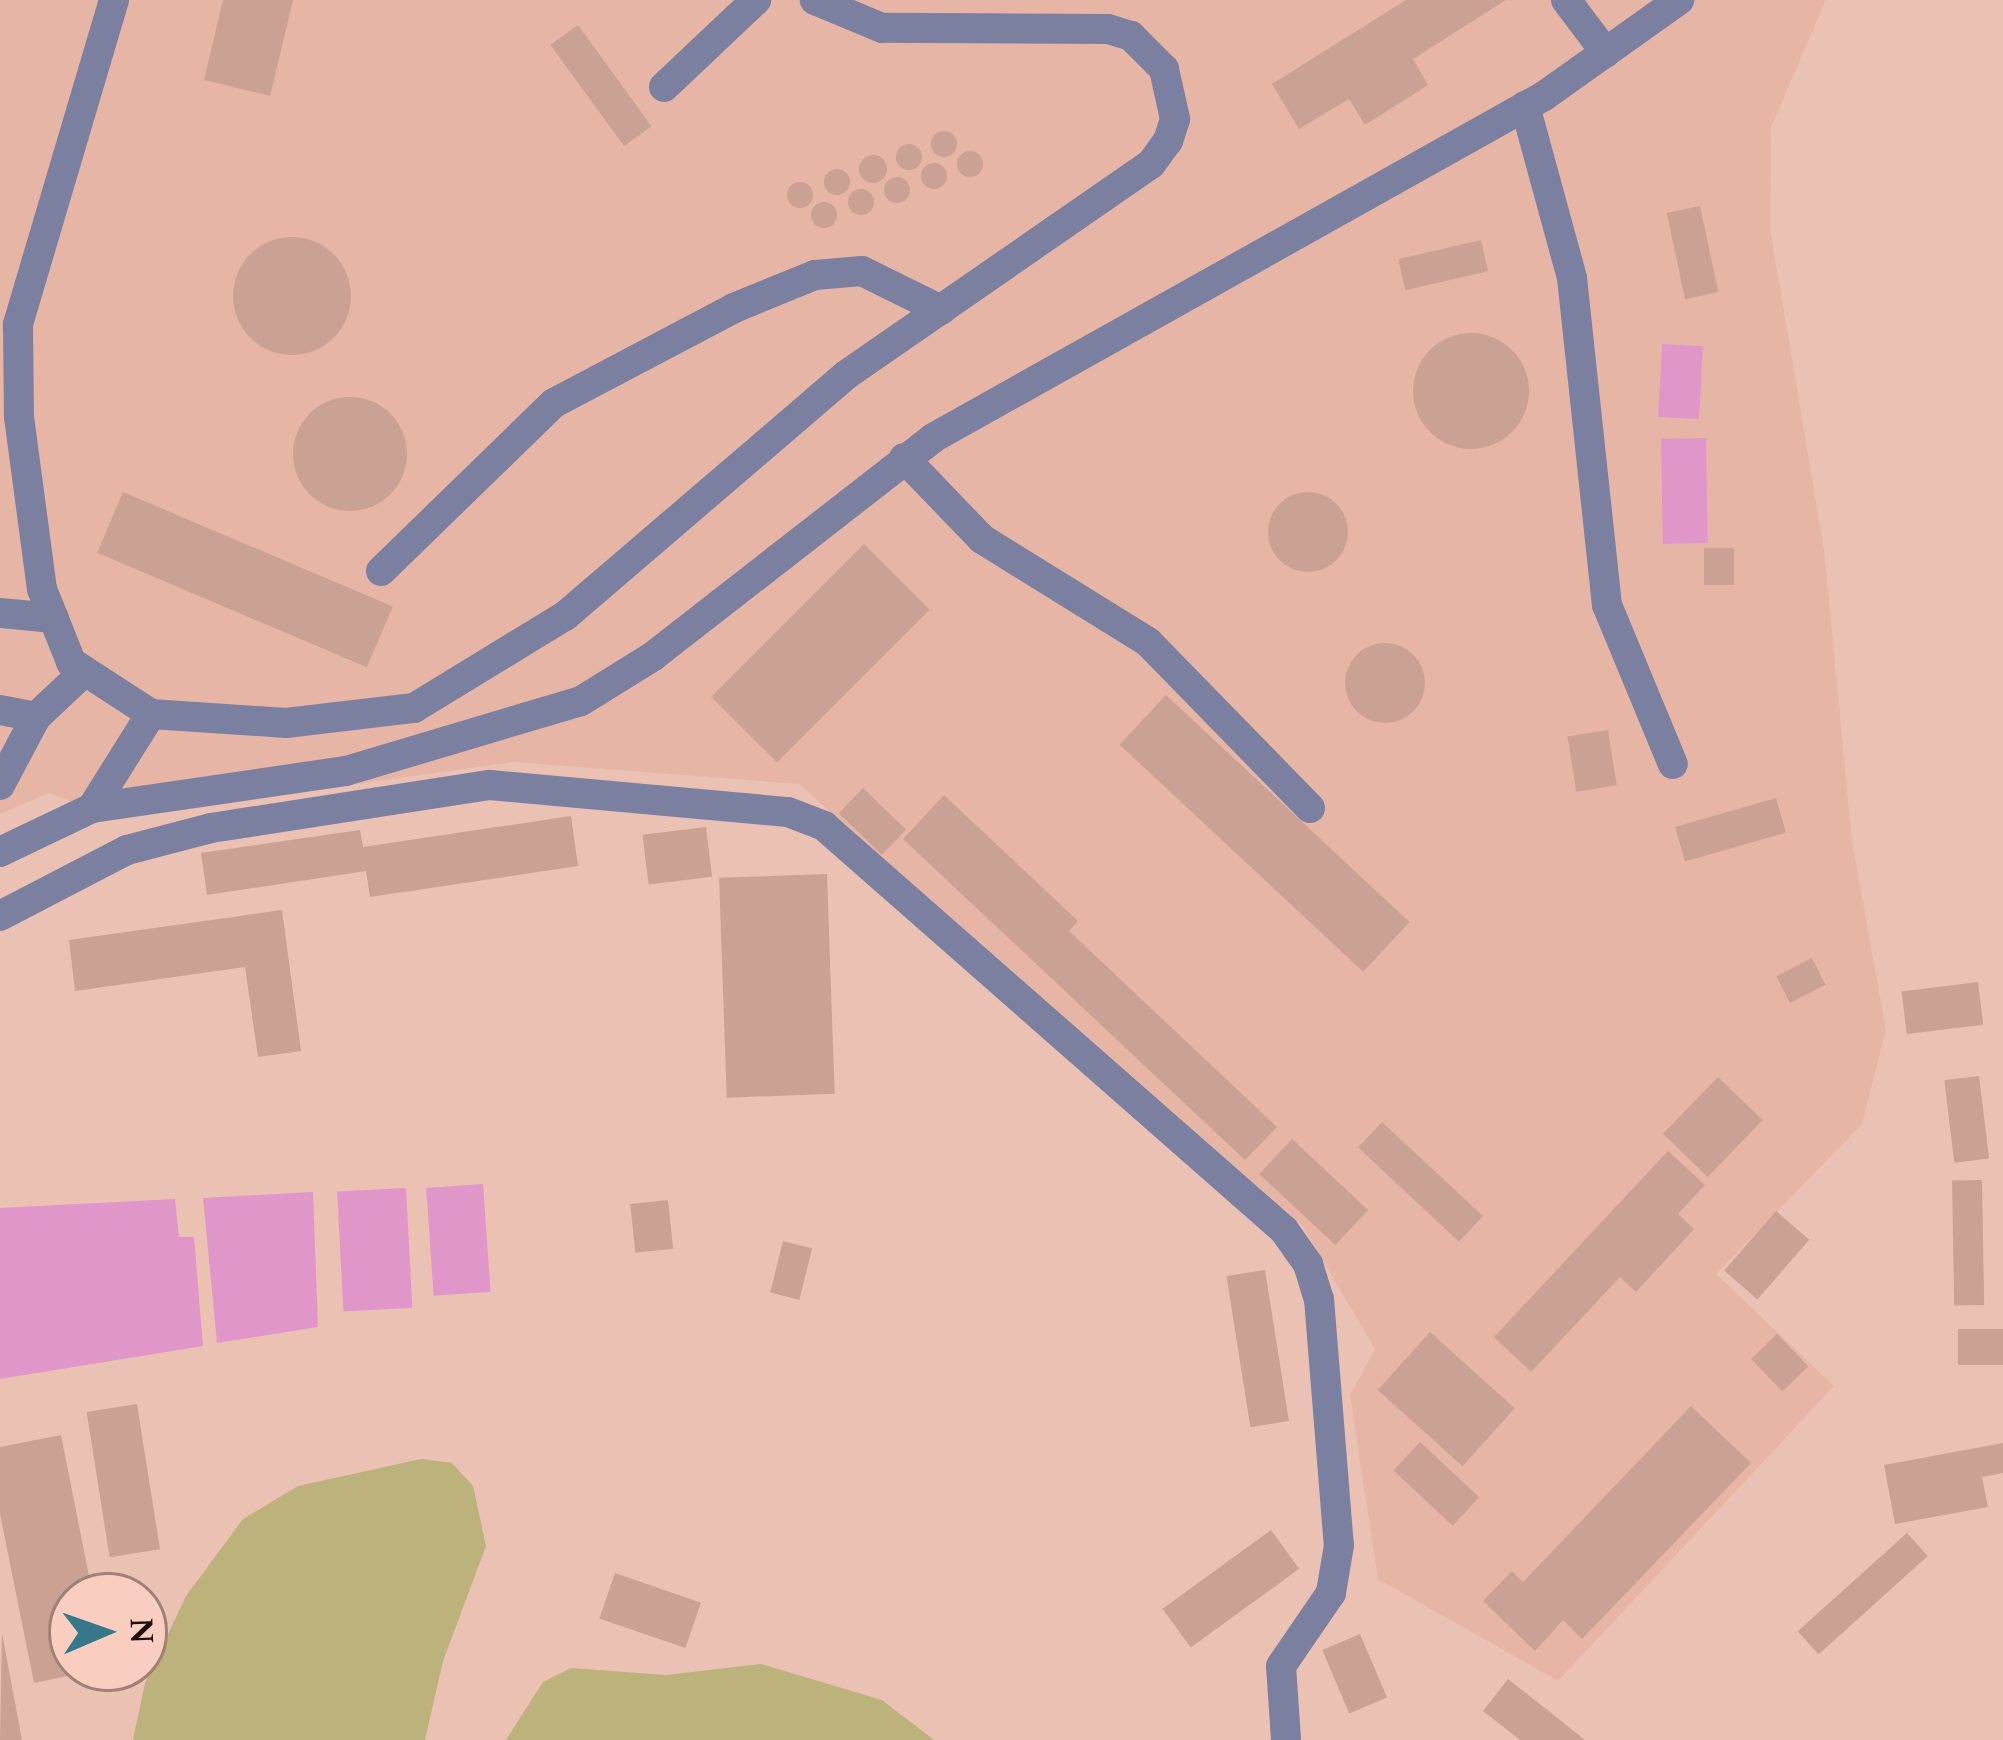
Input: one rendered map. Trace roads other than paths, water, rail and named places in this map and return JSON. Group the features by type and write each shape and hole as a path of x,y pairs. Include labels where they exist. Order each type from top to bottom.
{"street":[{"path":"115,0 18,325 19,417 42,589 71,662 151,714 286,723 414,708 565,616 846,375 1151,164 1175,119 1164,69 1131,36 1108,29 882,28 815,0"},
{"path":"664,87 756,0"},
{"path":"1566,0 1606,53"},
{"path":"0,852 92,808 346,771 581,701 652,657 904,458 1526,106 1678,0"},
{"path":"1526,106 1569,260 1607,605 1673,764"},
{"path":"381,571 554,403 734,308 815,275 862,271 941,310"},
{"path":"904,458 982,539 1148,642 1310,808"},
{"path":"0,613 54,618"},
{"path":"0,785 36,717 85,671"},
{"path":"0,710 36,717"},
{"path":"92,808 151,714"},
{"path":"0,916 128,850 211,828 490,785 788,812 824,826 1267,1214 1307,1264 1319,1299 1339,1545 1331,1593 1281,1666 1286,1740"}]}
